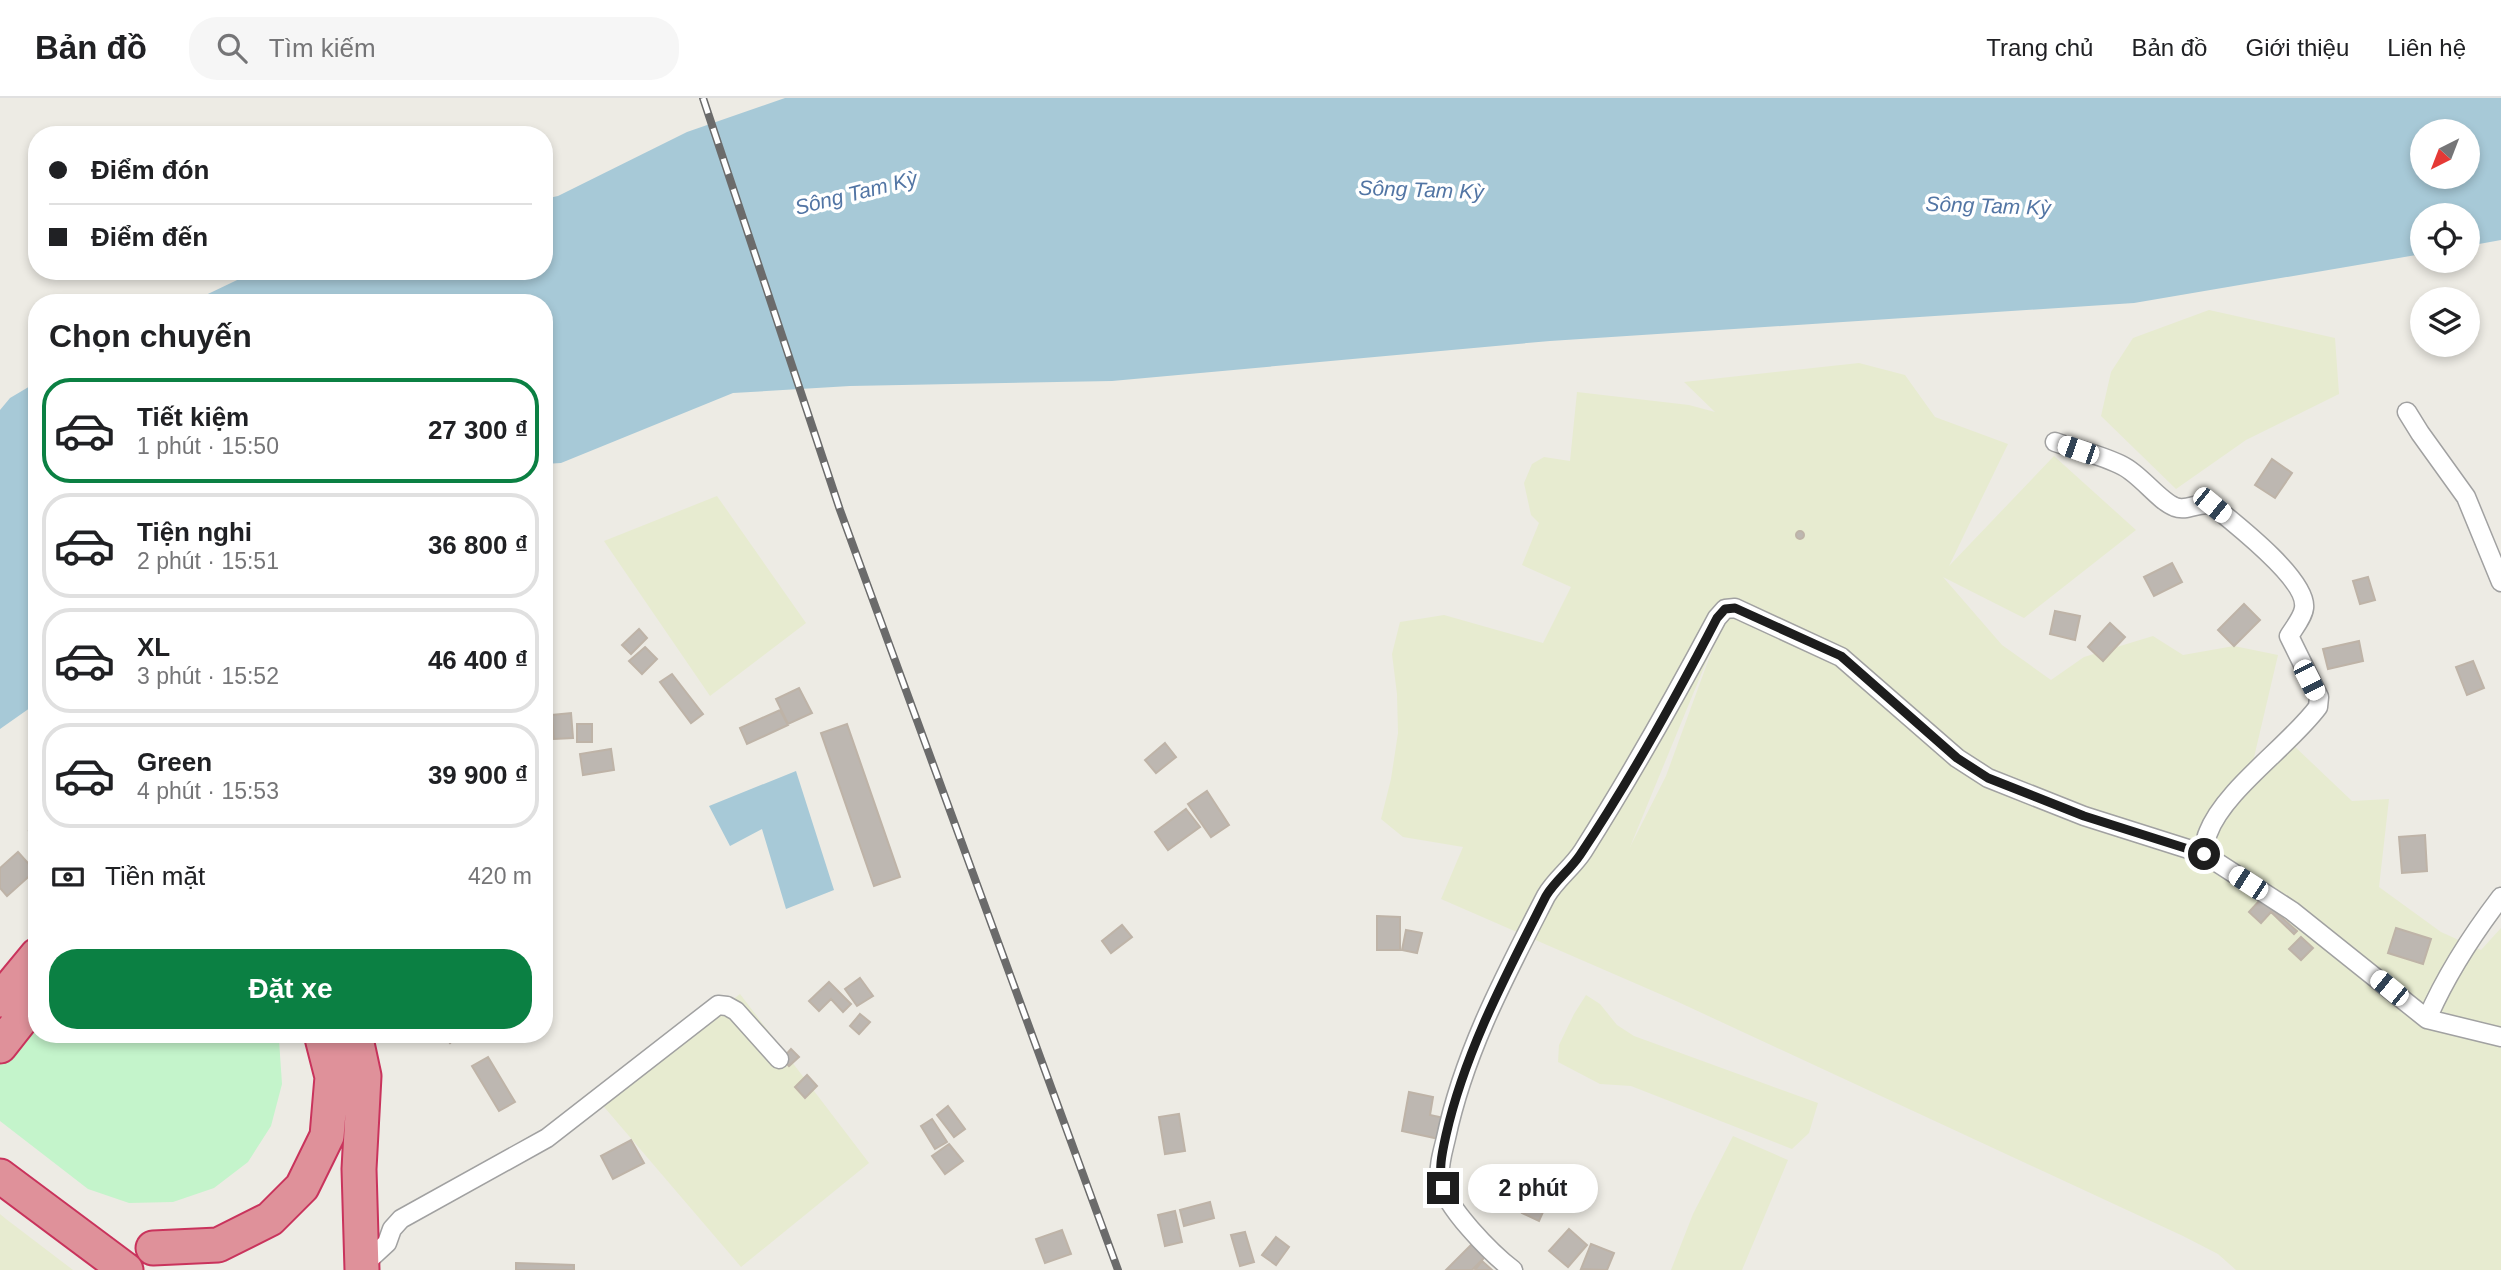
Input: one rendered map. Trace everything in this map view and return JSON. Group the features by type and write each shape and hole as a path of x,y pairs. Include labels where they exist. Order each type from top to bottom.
{"highway":[{"path":"0,1000 28,966"},
{"path":"0,1045 28,1010"},
{"path":"67,1227 153,1248 218,1245 270,1219 302,1187 327,1136 332,1077 323,1043"},
{"path":"357,1043 364,1076 359,1169 362,1269"},
{"path":"0,1176 126,1270"},
{"path":"153,1248 181,1270"}],"street":[{"path":"2407,412 2466,497 2501,582"},
{"path":"2055,442 2122,466 2138,475 2172,506 2184,508 2204,502 2212,505 2281,564 2302,596 2304,610 2289,636 2319,697 2318,707 2232,796 2206,836 2204,854"},
{"path":"1513,1270 1483,1242 1448,1199 1443,1188 1440,1178 1441,1161 1454,1101 1470,1056 1503,981 1546,896 1587,845 1667,714 1717,618 1725,609 1735,608 1841,656 1957,758 1988,778 2084,816 2204,854 2292,911 2427,1019 2501,1037"},
{"path":"2427,1019 2441,987 2476,929 2501,897"},
{"path":"362,1269 387,1243 392,1229 401,1219 547,1138 718,1005 736,1011 779,1059"}],"green space":[{"path":"2209,310 2335,338 2339,394 2246,440 2176,489 2101,416 2111,372 2133,338"},
{"path":"1859,363 1905,375 1935,417 2008,444 1949,566 2054,456 2136,530 2024,618 1943,577 2002,645 2051,680 2084,657 2153,636 2183,655 2234,646 2278,655 2252,766 2291,743 2352,801 2389,799 2379,887 2441,932 2481,950 2501,928 2501,1043 2439,1024 2501,1048 2501,1270 2236,1270 2218,1254 2183,1236 1676,1001 1441,899 1463,847 1403,837 1381,819 1398,733 1392,654 1400,622 1444,615 1543,643 1571,587 1522,565 1539,523 1531,515 1524,483 1532,464 1544,457 1570,461 1577,392 1689,405 1715,412 1684,382","holes":["1719,631 1666,776 1630,847"]},
{"path":"717,496 806,623 710,696 604,541"},
{"path":"740,994 869,1163 741,1267 599,1101"},
{"path":"1586,995 1600,1004 1617,1025 1634,1036 1818,1103 1809,1133 1792,1149 1631,1086 1600,1084 1558,1062 1559,1045"},
{"path":"28,1013 28,1043 279,1043 282,1084 271,1126 248,1162 214,1188 173,1202 129,1203 88,1189 0,1121 0,1050"},
{"path":"1733,1136 1788,1160 1742,1270 1671,1270 1693,1214"},
{"path":"0,1214 6,1219 73,1270 0,1270"}],"water":[{"name":"Sông Tam Kỳ","path":"785,98 2501,98 2501,240 2480,244 2480,203 2410,203 2410,256 2134,303 1550,341 1112,381 850,386 733,393 561,463 553,463 553,294 208,294 237,280 553,280 553,197 687,132"},
{"path":"28,387 28,709 0,729 0,410 10,398"},
{"path":"796,771 834,890 786,909 762,829 730,846 709,806"}],"building":[{"path":"2272,459 2292,473 2275,498 2255,485"},
{"path":"1800,531 1804,535 1800,539 1796,535"},
{"path":"2172,563 2182,582 2154,596 2144,577"},
{"path":"2368,577 2375,600 2360,604 2353,581"},
{"path":"2244,604 2260,620 2234,646 2218,630"},
{"path":"2055,611 2080,616 2075,640 2050,634"},
{"path":"2110,623 2125,637 2103,661 2088,647"},
{"path":"639,629 647,638 631,654 622,645"},
{"path":"2359,641 2363,661 2328,669 2323,649"},
{"path":"645,647 657,659 642,674 629,661"},
{"path":"2473,661 2484,688 2467,695 2456,667"},
{"path":"672,674 703,714 691,723 660,682"},
{"path":"799,688 812,713 788,724 776,699"},
{"path":"780,710 788,725 747,744 740,728"},
{"path":"571,713 573,738 554,739 553,715"},
{"path":"577,724 592,724 592,742 577,742"},
{"path":"847,724 900,877 874,886 821,733"},
{"path":"1165,743 1176,757 1156,773 1145,760"},
{"path":"611,749 614,770 583,775 580,754"},
{"path":"1207,791 1229,825 1211,837 1188,804"},
{"path":"1186,809 1200,827 1168,850 1155,832"},
{"path":"2425,835 2427,871 2402,873 2399,837"},
{"path":"18,852 28,863 28,877 7,896 0,888 0,868"},
{"path":"2261,899 2297,931 2294,934 2271,912 2261,923 2249,912"},
{"path":"1377,916 1400,917 1400,950 1377,950"},
{"path":"1122,925 1132,937 1111,953 1102,941"},
{"path":"2396,928 2431,939 2423,964 2388,953"},
{"path":"1406,930 1422,933 1417,953 1402,950"},
{"path":"2301,937 2313,948 2301,960 2289,949"},
{"path":"860,978 873,996 857,1006 845,989"},
{"path":"829,982 851,1004 843,1012 831,999 819,1011 809,1001"},
{"path":"860,1014 870,1022 859,1034 850,1026"},
{"path":"791,1049 799,1057 789,1066 782,1059"},
{"path":"488,1057 515,1102 499,1111 472,1066"},
{"path":"807,1075 817,1086 805,1098 795,1087"},
{"path":"1409,1092 1433,1097 1430,1115 1444,1118 1439,1139 1402,1131"},
{"path":"948,1106 965,1129 954,1137 937,1115"},
{"path":"1179,1114 1185,1151 1165,1154 1159,1117"},
{"path":"932,1119 947,1142 935,1149 921,1126"},
{"path":"631,1140 644,1163 613,1179 601,1156"},
{"path":"949,1144 963,1161 945,1174 932,1156"},
{"path":"1539,1175 1556,1183 1539,1221 1522,1213"},
{"path":"1210,1202 1214,1218 1184,1226 1180,1210"},
{"path":"1175,1211 1182,1242 1165,1246 1158,1215"},
{"path":"1569,1229 1587,1245 1568,1267 1549,1251"},
{"path":"1062,1230 1071,1254 1045,1263 1036,1239"},
{"path":"1245,1232 1254,1262 1240,1266 1231,1235"},
{"path":"1276,1237 1289,1247 1276,1265 1262,1255"},
{"path":"1478,1238 1491,1251 1472,1270 1446,1270"},
{"path":"1591,1244 1614,1253 1607,1270 1581,1269"},
{"path":"1482,1261 1492,1270 1475,1270"},
{"path":"516,1263 574,1265 574,1270 516,1270"}],"railway":[{"path":"703,98 840,510 1118,1270"}],"route":[{"path":"1443,1188 1440,1178 1441,1161 1454,1101 1470,1056 1509,969 1551,887 1572,867 1601,822 1667,714 1717,618 1725,609 1735,608 1841,656 1957,758 1988,778 2084,816 2204,854"}]}
